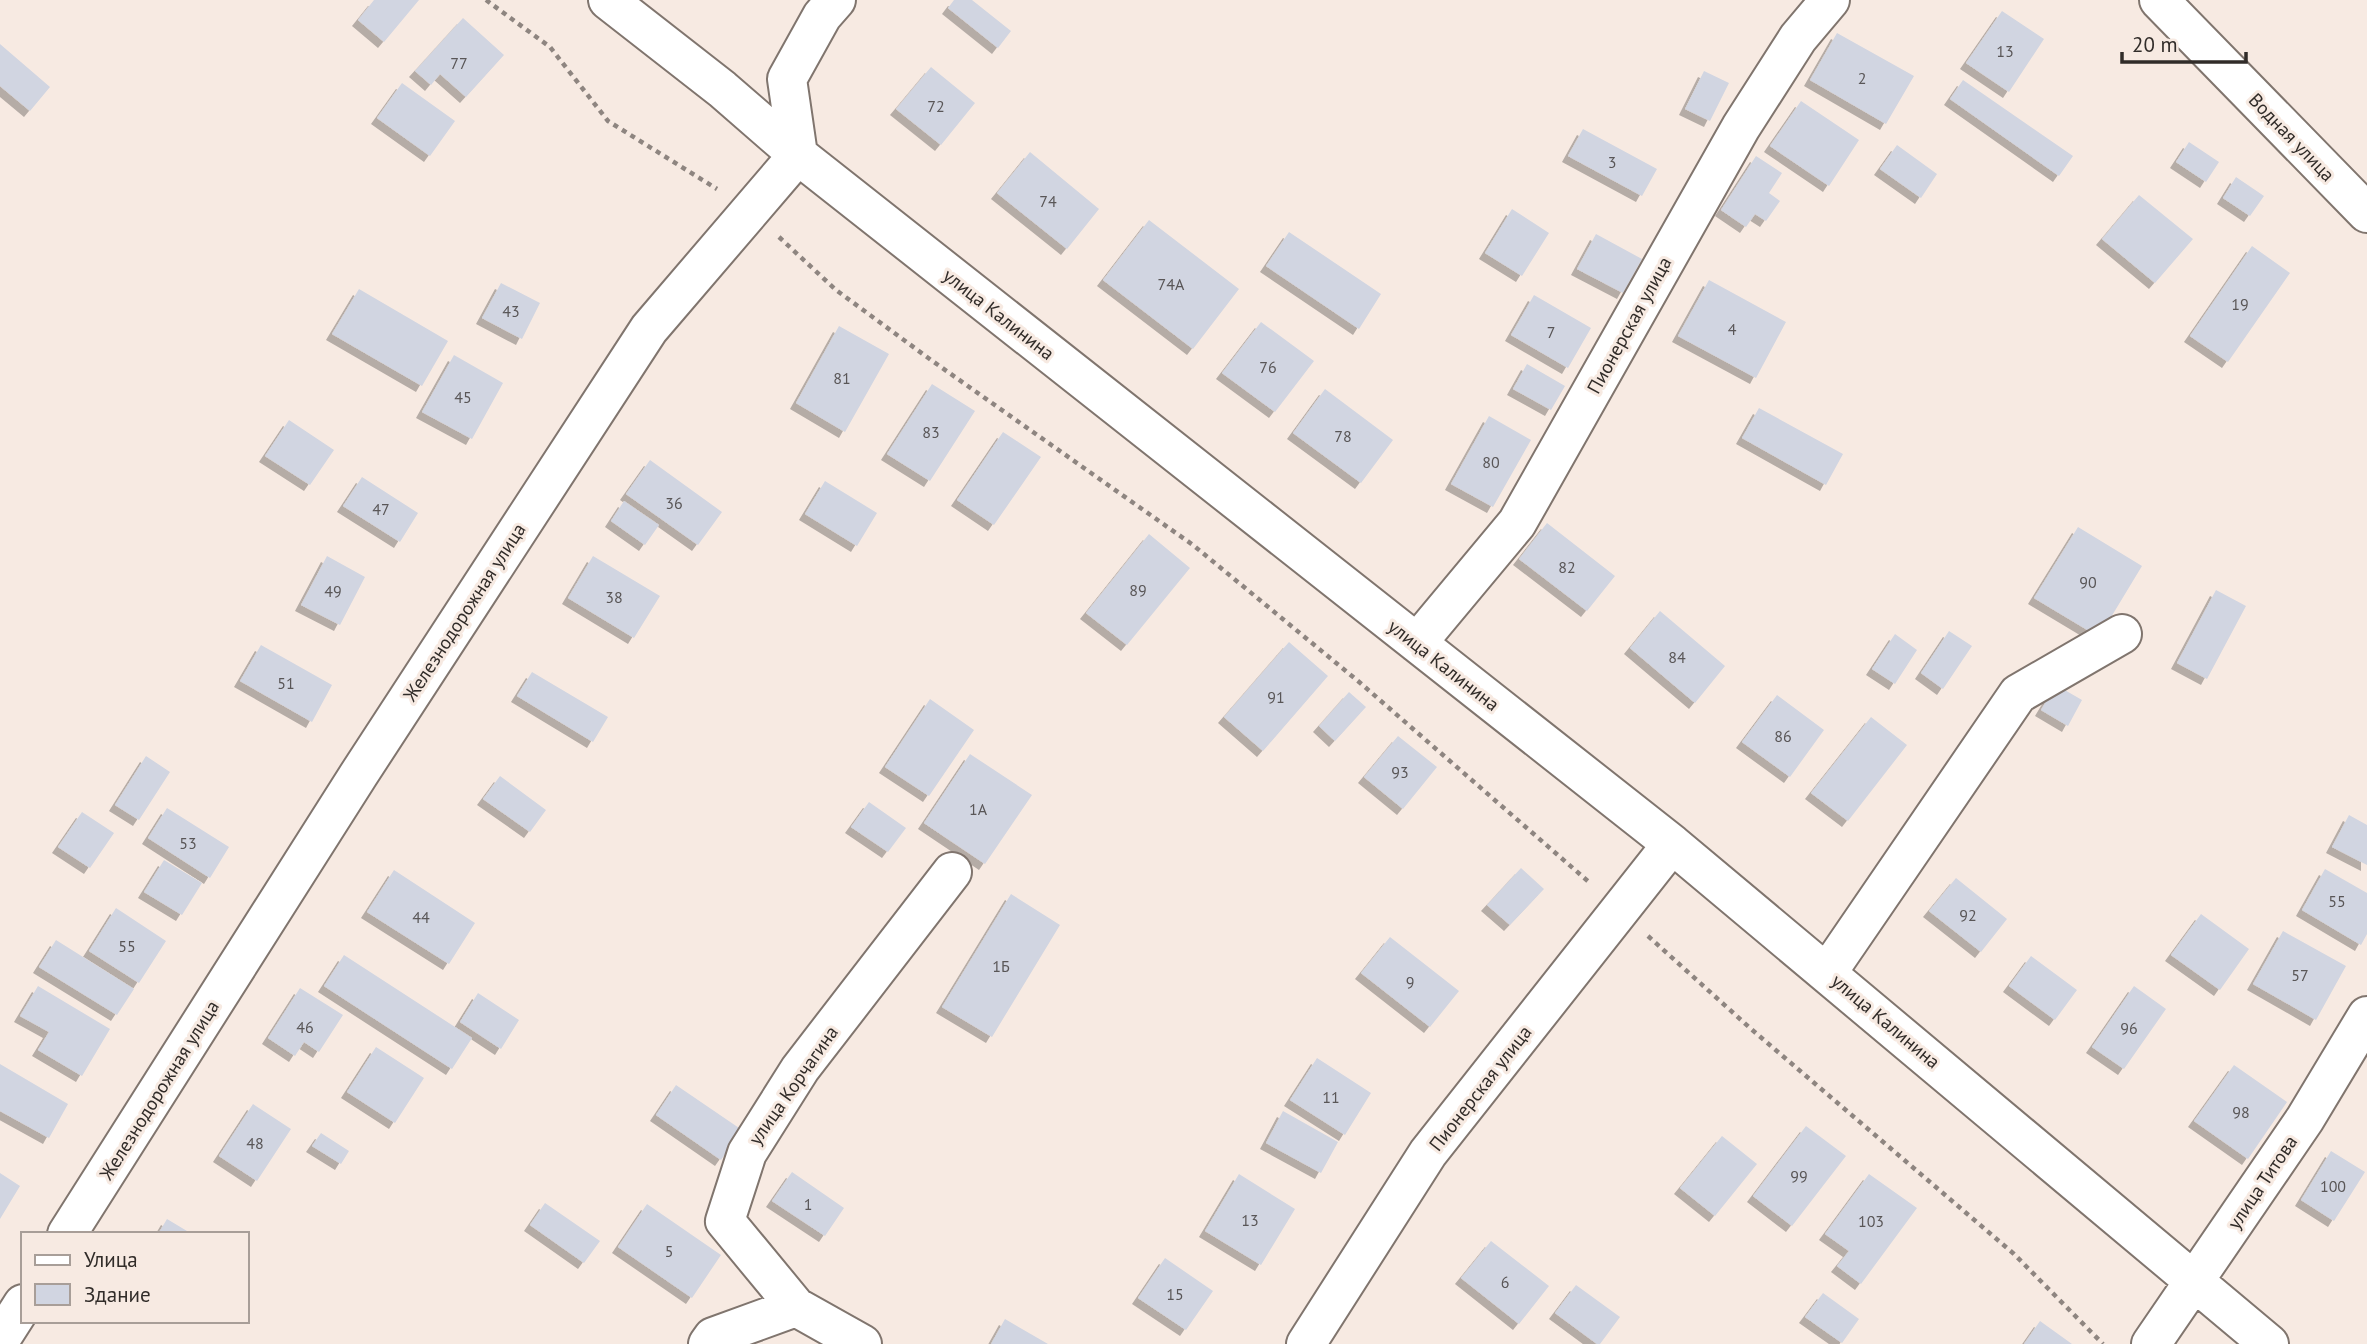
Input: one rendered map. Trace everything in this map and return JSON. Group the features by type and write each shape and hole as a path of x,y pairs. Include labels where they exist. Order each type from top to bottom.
{"street":[{"name":"улица Калинина","path":"608,0 722,89 798,155 1672,844 2269,1344"},
{"path":"798,155 787,79 822,16 836,0"},
{"name":"Пионерская улица","path":"1416,643 1517,523 1741,127 1798,38 1830,0"},
{"name":"Водная улица","path":"2159,0 2367,213"},
{"name":"Железнодорожная улица","path":"68,1232 359,774 649,329 798,155"},
{"path":"1827,972 2018,694 2122,634"},
{"name":"Пионерская улица","path":"1306,1344 1428,1153 1672,844"},
{"name":"улица Корчагина","path":"862,1344 796,1307 725,1221 747,1153 800,1069 952,872"},
{"name":"улица Титова","path":"2151,1344 2305,1119 2367,1016"},
{"path":"0,1340 21,1307"},
{"path":"708,1344 713,1337 796,1307"}],"path":[{"path":"486,0 550,47 608,121 750,211 836,290 1193,545 1358,681 1750,1028 2014,1254 2104,1344"}],"building":[{"path":"374,0 419,0 384,42 358,20"},
{"path":"954,0 972,0 1011,31 998,48 948,8"},
{"path":"2002,11 2044,39 2009,92 1966,63"},
{"path":"463,18 504,55 466,97 440,74 431,85 415,71"},
{"path":"1837,33 1914,76 1886,124 1810,80"},
{"path":"0,44 50,87 30,111 0,86"},
{"path":"931,67 975,103 941,145 896,109"},
{"path":"1704,71 1729,83 1710,121 1685,109"},
{"path":"1963,80 2073,156 2059,176 1950,99"},
{"path":"402,83 455,121 430,156 377,118"},
{"path":"1801,101 1859,140 1829,186 1770,146"},
{"path":"1583,129 1657,169 1642,196 1568,156"},
{"path":"2189,142 2219,162 2206,182 2176,162"},
{"path":"1897,145 1937,174 1921,198 1880,169"},
{"path":"1030,152 1099,209 1067,249 997,193"},
{"path":"1756,156 1782,173 1769,193 1780,201 1766,221 1755,214 1746,227 1721,210"},
{"path":"2236,177 2264,196 2250,216 2223,198"},
{"path":"2139,195 2193,239 2155,283 2102,239"},
{"path":"1512,209 1549,233 1522,276 1485,253"},
{"path":"1149,220 1239,289 1193,349 1103,280"},
{"path":"1289,232 1381,294 1359,329 1266,266"},
{"path":"1596,234 1642,259 1623,293 1577,269"},
{"path":"2252,246 2290,273 2228,362 2190,336"},
{"path":"1709,280 1786,322 1756,378 1678,336"},
{"path":"501,283 540,303 522,339 482,318"},
{"path":"359,289 448,341 422,386 332,334"},
{"path":"1534,295 1591,328 1568,368 1511,335"},
{"path":"1261,322 1314,361 1275,412 1222,373"},
{"path":"839,326 889,354 845,432 796,403"},
{"path":"454,355 503,383 472,439 422,412"},
{"path":"1527,364 1565,386 1551,410 1513,389"},
{"path":"932,384 975,411 930,481 887,454"},
{"path":"1325,389 1393,440 1361,483 1293,433"},
{"path":"1759,408 1843,454 1826,485 1742,438"},
{"path":"1489,416 1531,440 1493,507 1451,484"},
{"path":"289,420 334,450 310,485 265,456"},
{"path":"1003,432 1041,457 994,525 957,500"},
{"path":"650,460 722,512 698,545 626,494"},
{"path":"362,477 418,513 400,542 343,506"},
{"path":"825,481 877,513 857,546 805,514"},
{"path":"624,501 659,525 645,545 611,521"},
{"path":"1547,523 1615,576 1587,611 1519,559"},
{"path":"2078,527 2142,566 2099,637 2034,598"},
{"path":"1149,534 1190,568 1127,645 1086,613"},
{"path":"327,556 365,577 340,625 301,605"},
{"path":"593,556 660,596 634,638 568,598"},
{"path":"2216,590 2246,606 2207,679 2177,663"},
{"path":"1660,611 1725,666 1695,703 1630,648"},
{"path":"1949,631 1972,646 1943,689 1921,673"},
{"path":"1895,634 1917,650 1895,684 1872,669"},
{"path":"1289,642 1328,676 1263,751 1224,717"},
{"path":"261,645 332,685 312,722 240,681"},
{"path":"532,672 608,717 593,742 517,696"},
{"path":"2056,685 2082,700 2068,726 2041,710"},
{"path":"1349,692 1366,707 1335,741 1319,726"},
{"path":"1777,695 1824,730 1790,777 1742,742"},
{"path":"930,699 974,730 929,796 885,767"},
{"path":"1871,717 1907,745 1848,821 1811,793"},
{"path":"1398,736 1437,767 1403,809 1364,777"},
{"path":"970,754 1032,795 985,864 924,823"},
{"path":"146,756 170,772 139,820 115,805"},
{"path":"500,776 546,810 530,832 483,799"},
{"path":"869,802 906,828 888,852 851,827"},
{"path":"167,808 229,847 210,878 148,838"},
{"path":"82,812 114,833 90,868 58,847"},
{"path":"2349,815 2367,825 2367,865 2332,847"},
{"path":"164,860 202,883 182,915 144,892"},
{"path":"1521,868 1544,889 1510,925 1487,905"},
{"path":"2325,869 2367,893 2367,934 2361,945 2302,910"},
{"path":"394,870 475,923 449,964 367,912"},
{"path":"1956,878 2007,919 1981,952 1929,911"},
{"path":"1011,894 1060,925 992,1037 942,1007"},
{"path":"116,908 166,941 139,983 89,951"},
{"path":"2201,914 2249,949 2220,990 2171,955"},
{"path":"2283,931 2346,966 2316,1020 2253,984"},
{"path":"1390,937 1459,991 1430,1027 1361,973"},
{"path":"56,940 134,989 117,1015 39,967"},
{"path":"344,955 472,1038 452,1069 324,986"},
{"path":"2031,956 2077,990 2055,1020 2009,986"},
{"path":"38,986 110,1029 82,1076 38,1050 49,1032 20,1016"},
{"path":"2134,986 2166,1009 2124,1069 2092,1047"},
{"path":"300,988 343,1015 319,1052 304,1042 295,1056 268,1038"},
{"path":"478,993 519,1020 501,1049 460,1022"},
{"path":"376,1047 424,1078 395,1123 347,1092"},
{"path":"1317,1058 1371,1093 1345,1135 1290,1100"},
{"path":"0,1064 68,1104 49,1138 0,1111"},
{"path":"2234,1065 2287,1102 2248,1159 2194,1121"},
{"path":"676,1085 742,1130 721,1160 656,1115"},
{"path":"253,1104 291,1129 257,1181 219,1156"},
{"path":"1283,1111 1338,1142 1321,1173 1266,1143"},
{"path":"1806,1126 1846,1156 1792,1226 1753,1196"},
{"path":"321,1133 349,1151 341,1164 312,1146"},
{"path":"1722,1136 1757,1164 1715,1216 1680,1188"},
{"path":"2331,1151 2365,1172 2334,1221 2301,1200"},
{"path":"792,1172 844,1208 825,1236 772,1201"},
{"path":"0,1173 20,1186 0,1219"},
{"path":"1239,1174 1295,1209 1261,1265 1205,1231"},
{"path":"1869,1174 1917,1208 1861,1284 1837,1266 1849,1251 1825,1234"},
{"path":"545,1203 600,1241 584,1263 530,1225"},
{"path":"647,1204 721,1255 692,1298 618,1247"},
{"path":"167,1219 189,1232 159,1232"},
{"path":"1491,1241 1549,1286 1519,1324 1461,1278"},
{"path":"1165,1258 1213,1291 1186,1330 1138,1298"},
{"path":"1576,1285 1620,1317 1600,1344 1555,1313"},
{"path":"1823,1293 1859,1319 1842,1343 1805,1317"},
{"path":"1005,1319 1048,1344 991,1344"},
{"path":"2040,1321 2072,1344 2024,1344"}]}
